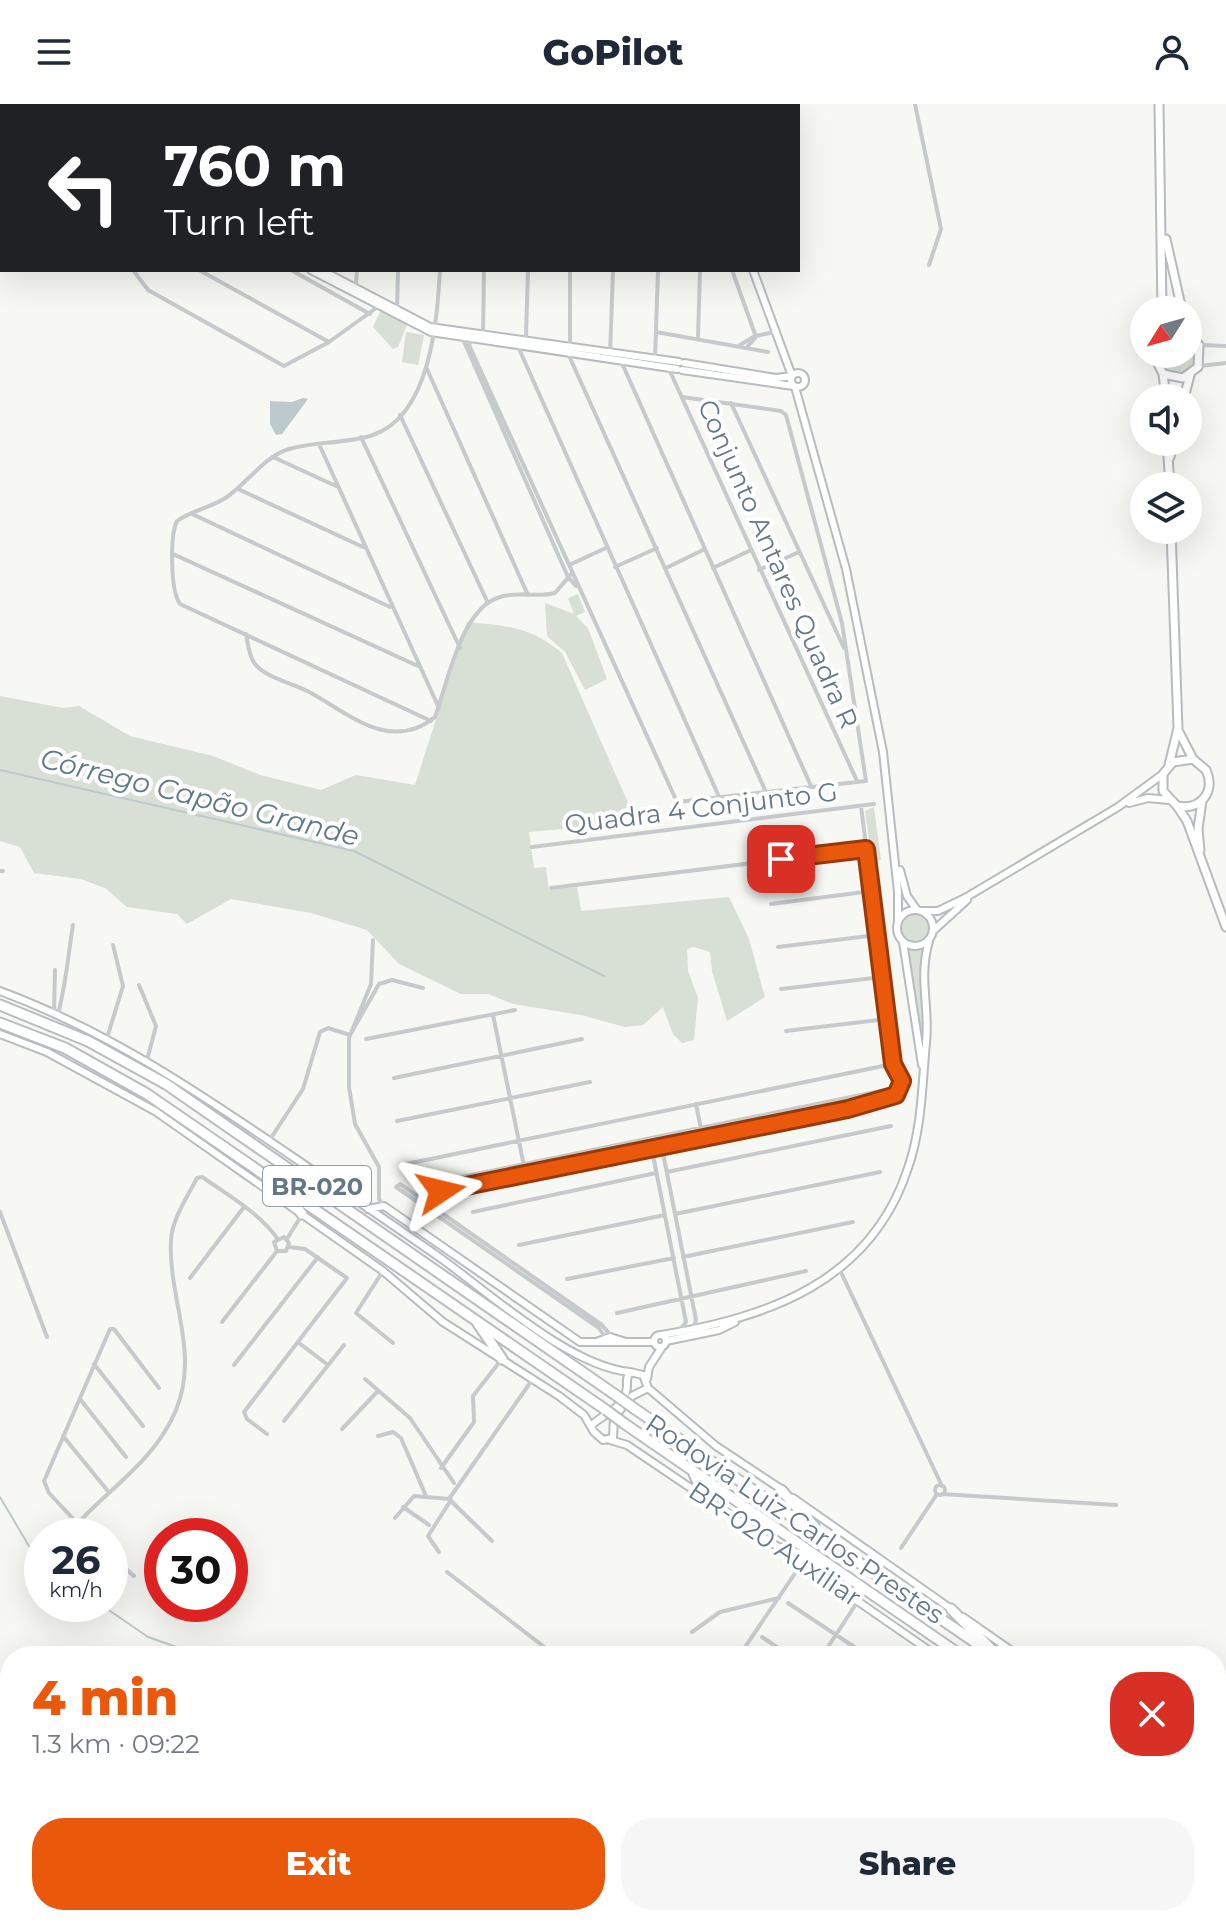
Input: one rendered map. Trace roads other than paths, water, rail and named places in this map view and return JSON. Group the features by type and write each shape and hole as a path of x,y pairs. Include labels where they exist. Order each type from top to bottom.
{"highway":[{"name":"BR-020","path":"0,1005 51,1024 166,1084 424,1262"},
{"name":"BR-020","path":"0,1023 90,1061 275,1180 473,1316"},
{"path":"281,1161 331,1183"},
{"path":"275,1180 302,1214"},
{"path":"413,1277 412,1264 424,1262"},
{"name":"Rodovia Luiz Carlos Prestes","path":"424,1262 982,1646"},
{"path":"473,1316 502,1359"},
{"name":"Rodovia Luiz Carlos Prestes","path":"473,1316 948,1646"},
{"path":"686,1465 699,1479 704,1494"},
{"path":"736,1499 747,1495 744,1482"},
{"path":"781,1490 827,1540"},
{"path":"781,1549 832,1565"},
{"path":"951,1609 987,1646"}],"main road":[{"path":"1159,104 1162,296"},
{"path":"1161,213 1179,296"},
{"path":"315,272 349,288"},
{"path":"324,272 379,305 433,330 621,356 797,386"},
{"path":"754,272 786,361 796,375 805,379 797,386"},
{"path":"463,335 472,339 484,338"},
{"path":"780,343 796,375 855,612 883,752 894,846 897,933 903,942 923,1075"},
{"path":"776,378 786,361"},
{"path":"1160,368 1164,384"},
{"path":"1188,384 1190,375 1197,368"},
{"path":"1163,374 1176,378 1190,375"},
{"path":"747,376 776,378 796,375"},
{"path":"1168,456 1169,472"},
{"path":"1169,464 1170,456"},
{"path":"898,922 905,913 938,911 979,890 1118,807 1163,774 1169,765 1178,728 1171,544"},
{"path":"1177,806 1190,807 1202,801 1209,792 1209,775 1193,759 1178,728"},
{"path":"1169,765 1178,760 1193,759"},
{"path":"1163,774 1162,786 1169,800 1187,821 1226,927"},
{"path":"1118,807 1148,798 1169,800"},
{"path":"1202,801 1198,829 1202,868"},
{"path":"894,846 904,888 919,910 929,916 934,930"},
{"path":"592,1425 610,1416 625,1395 626,1377 645,1365 660,1341 678,1332 691,1333 779,1306 839,1268 885,1214 907,1172 918,1128 928,1032 922,966 929,941 934,930 979,890"},
{"path":"903,942 919,946 929,941"},
{"path":"0,991 56,1013 147,1060 438,1256 530,1326 580,1354 647,1379"},
{"name":"BR-020 Auxiliar","path":"0,1034 47,1052 134,1097 383,1271 443,1322 534,1378 592,1425 595,1435 627,1445 704,1494 923,1646"},
{"path":"368,1209 384,1206 580,1342 660,1341 719,1330 746,1317"},
{"path":"437,1243 438,1256"},
{"path":"696,1320 706,1326"},
{"path":"610,1440 614,1435 614,1417 632,1396 648,1388 649,1367 660,1341"},
{"name":"BR-020 Auxiliar","path":"648,1388 716,1446 1005,1646"}],"street":[{"path":"915,104 941,229 929,265"},
{"path":"134,272 148,290 280,365 289,365 329,342 379,305"},
{"path":"203,272 329,342"},
{"path":"295,272 370,314"},
{"path":"349,288 356,283 357,272"},
{"path":"397,314 398,272"},
{"path":"431,721 180,604 174,593 173,554 175,526 190,513 221,501 274,457 288,449 374,434 400,415 414,400 427,369 440,272"},
{"path":"484,272 484,338"},
{"path":"528,272 526,336 520,343 606,548 720,799"},
{"path":"570,272 568,350 766,792"},
{"path":"610,355 613,272"},
{"path":"654,362 658,272"},
{"path":"698,337 700,272"},
{"path":"733,272 756,335 754,343 748,346"},
{"path":"740,345 774,324"},
{"path":"656,332 698,337 768,352"},
{"path":"756,335 777,332"},
{"path":"463,335 570,575 679,804 866,781 842,623 786,415 781,411 682,397"},
{"path":"472,339 469,345 493,402"},
{"path":"1202,345 1226,346"},
{"path":"621,356 703,550 811,786"},
{"path":"1202,366 1226,363"},
{"name":"Conjunto Antares Quadra R","path":"668,364 857,782"},
{"path":"427,369 527,594"},
{"path":"731,403 847,655"},
{"path":"400,415 487,602"},
{"path":"361,437 460,648"},
{"path":"319,444 439,708"},
{"path":"274,457 338,487"},
{"path":"238,489 366,547"},
{"path":"190,513 393,608"},
{"path":"566,566 606,548"},
{"path":"615,568 657,548"},
{"path":"666,568 703,550"},
{"path":"712,568 751,550"},
{"path":"759,570 799,552"},
{"path":"173,554 420,667"},
{"path":"562,588 570,575"},
{"path":"246,634 251,659 259,668 310,692 364,726 391,731 431,721 439,708 473,616 487,602 509,595 548,595 562,588 578,587"},
{"path":"833,625 842,623"},
{"name":"Quadra 4 Conjunto G","path":"532,847 874,804"},
{"path":"861,806 895,1081 890,1089 432,1183 441,1191 848,1109 896,1095 902,1081 893,1064"},
{"path":"551,888 866,849"},
{"path":"771,904 872,891"},
{"path":"56,1013 66,987 66,953 73,925"},
{"path":"778,947 877,935"},
{"path":"373,940 371,984 350,1035 350,1104 355,1124 375,1157 381,1179 379,1199 384,1206"},
{"path":"107,1038 123,986 113,945"},
{"path":"55,970 56,1013"},
{"path":"781,989 882,977"},
{"path":"350,1035 379,984 392,980 423,988"},
{"path":"139,985 156,1030 147,1060"},
{"path":"366,1039 515,1010"},
{"path":"493,1015 524,1166"},
{"path":"786,1031 887,1019"},
{"path":"269,1141 303,1089 320,1032 328,1028 350,1035"},
{"path":"394,1078 582,1039"},
{"path":"406,1164 893,1064"},
{"path":"397,1121 590,1082"},
{"path":"846,1100 848,1109"},
{"path":"696,1104 701,1129"},
{"path":"667,1172 891,1126"},
{"path":"712,1127 713,1137"},
{"path":"660,1138 696,1320 691,1333"},
{"path":"650,1140 686,1322 678,1332"},
{"path":"596,1151 598,1160"},
{"path":"654,1158 664,1156"},
{"path":"510,1168 512,1178"},
{"path":"675,1214 880,1172"},
{"path":"473,1212 656,1173"},
{"path":"83,1518 152,1453 176,1411 187,1377 186,1342 173,1281 171,1238 197,1178 202,1177 244,1207 267,1225 277,1238 287,1239"},
{"path":"406,1191 600,1327 610,1341"},
{"path":"663,1207 673,1204"},
{"path":"190,1278 244,1207"},
{"path":"0,1212 47,1337"},
{"path":"289,1247 287,1239 302,1214"},
{"path":"519,1245 665,1215"},
{"path":"683,1257 853,1222"},
{"path":"277,1238 274,1247 277,1251"},
{"path":"670,1240 680,1238"},
{"path":"222,1322 277,1251 289,1247 305,1249 347,1278 244,1412 247,1419 267,1434"},
{"path":"234,1365 318,1257"},
{"path":"567,1279 674,1258"},
{"path":"839,1268 940,1490"},
{"path":"383,1271 356,1313 393,1343"},
{"path":"617,1313 806,1271"},
{"path":"70,1518 44,1485 112,1328 159,1388"},
{"path":"299,1343 328,1365"},
{"path":"284,1421 344,1345"},
{"path":"441,1468 474,1422 473,1396 502,1359"},
{"path":"94,1364 143,1426"},
{"path":"439,1552 428,1536 534,1378"},
{"path":"365,1379 410,1418 454,1483"},
{"path":"342,1429 378,1391"},
{"path":"80,1399 126,1457"},
{"path":"378,1436 393,1432 401,1438 426,1496"},
{"path":"63,1436 108,1491"},
{"path":"940,1490 1116,1505"},
{"path":"901,1548 940,1490"},
{"path":"395,1518 409,1498 426,1496 450,1500 492,1541"},
{"path":"403,1507 429,1525"},
{"path":"746,1646 802,1563"},
{"path":"128,1571 134,1576"},
{"path":"447,1572 543,1646"},
{"path":"692,1632 720,1612 779,1598"},
{"path":"829,1646 858,1601"},
{"path":"788,1603 853,1646"},
{"path":"762,1637 775,1646"}],"waterway":[{"name":"Córrego Capão Grande","path":"0,770 354,851 604,976"},
{"path":"0,1497 24,1538"},
{"path":"126,1622 148,1637 174,1646"}]}
